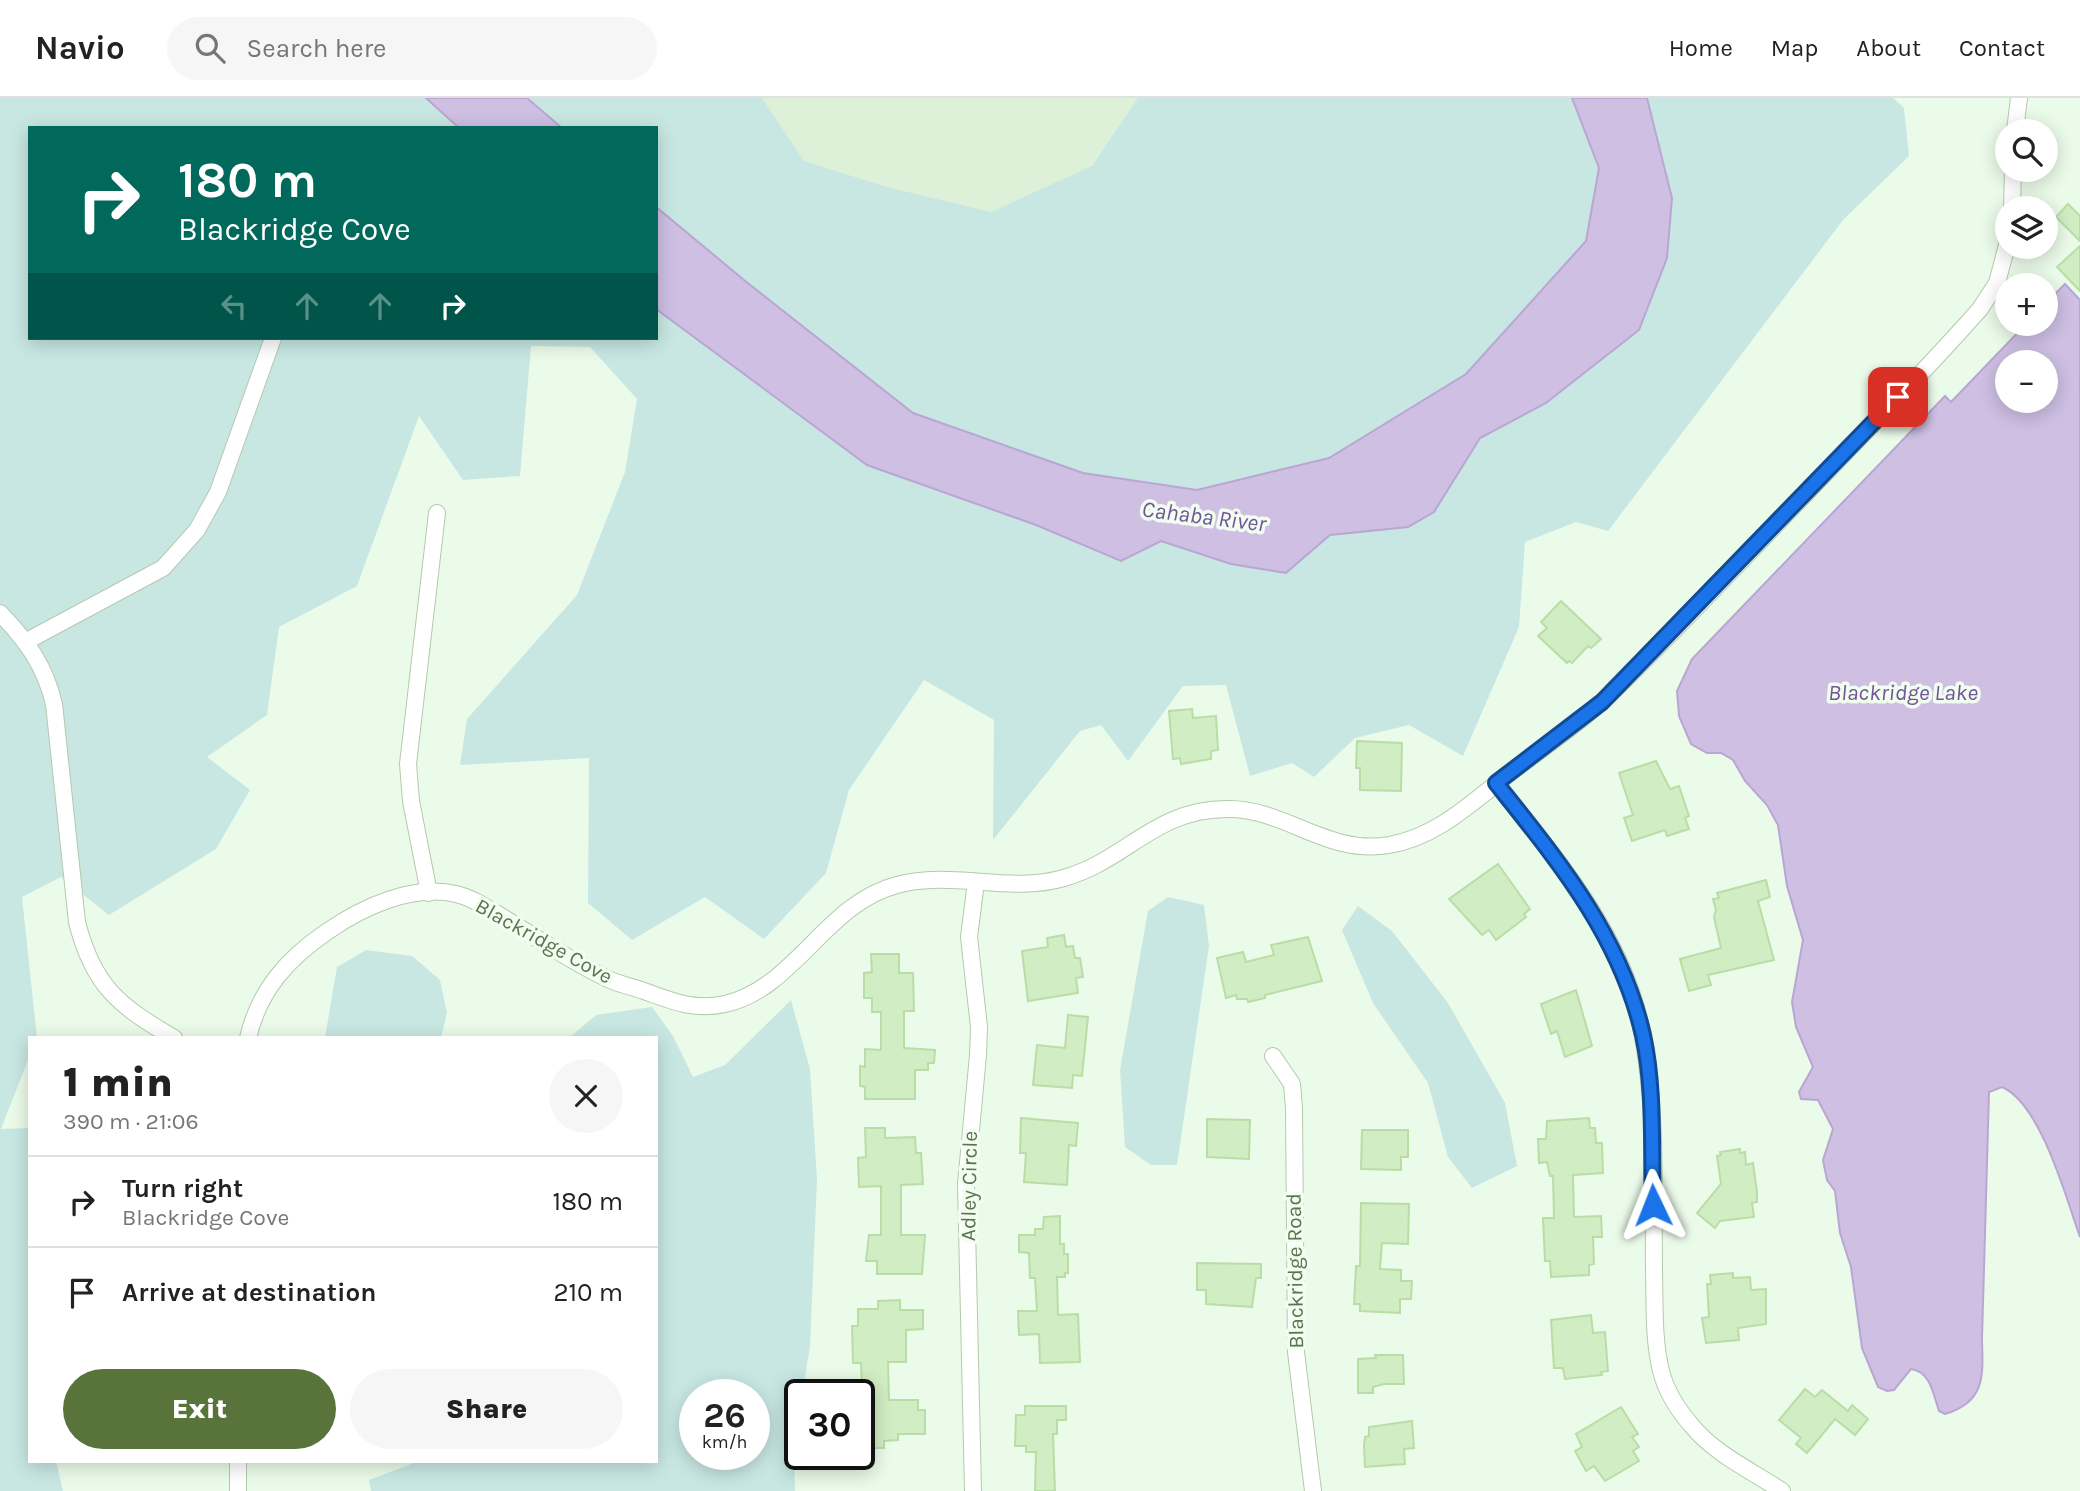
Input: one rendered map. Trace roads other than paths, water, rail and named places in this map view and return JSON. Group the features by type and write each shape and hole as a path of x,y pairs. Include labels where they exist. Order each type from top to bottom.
{"street":[{"path":"2016,119 2019,98"},
{"name":"Blackridge Cove","path":"249,1036 262,995 282,968 309,944 344,920 385,900 429,892 457,894 482,905 608,980 680,1005 706,1007 732,1003 764,985 808,948 836,919 874,893 894,885 937,878 1024,885 1057,880 1091,869 1112,858 1156,825 1204,810 1232,808 1260,813 1342,846 1389,845 1428,832 1456,816 1602,702 1953,340 1980,310 1997,283 2003,259"},
{"path":"25,642 163,568 197,530 219,492 272,340"},
{"path":"429,892 411,801 408,764 437,513"},
{"path":"0,613 38,658 54,704 77,922 83,949 116,1001 171,1036"},
{"path":"1496,783 1586,899 1620,963 1632,997 1643,1036 1650,1109 1657,1346 1670,1393 1693,1427 1709,1443 1782,1491"},
{"name":"Adley Circle","path":"973,1491 966,1184 979,1041 969,937 976,882"},
{"name":"Blackridge Road","path":"1273,1056 1292,1084 1296,1352 1313,1491"},
{"path":"238,1463 238,1491"}],"water":[{"path":"426,98 527,98 560,126 457,126"},
{"name":"Cahaba River","path":"1572,98 1647,98 1672,198 1667,258 1639,330 1546,403 1480,438 1434,512 1408,527 1330,535 1286,573 1231,564 1161,541 1121,561 1036,525 867,465 658,310 658,209 913,413 1083,473 1197,490 1329,458 1466,374 1586,241 1599,168"},
{"name":"Blackridge Lake","path":"2065,284 2080,300 2080,1237 2050,1154 2029,1112 2016,1097 2002,1087 1989,1092 1982,1375 1975,1394 1968,1402 1945,1414 1939,1411 1927,1379 1918,1371 1911,1369 1894,1390 1887,1391 1878,1387 1862,1348 1851,1267 1840,1233 1835,1191 1827,1180 1823,1160 1833,1129 1818,1100 1801,1099 1799,1092 1813,1067 1796,1027 1792,1002 1803,940 1787,886 1778,825 1767,805 1745,781 1733,760 1721,753 1707,753 1691,744 1679,716 1677,691 1692,659 1945,396 1951,402 1995,356 1995,413 2058,413 2058,350 2001,350 2014,336 2058,336 2058,291"}]}
